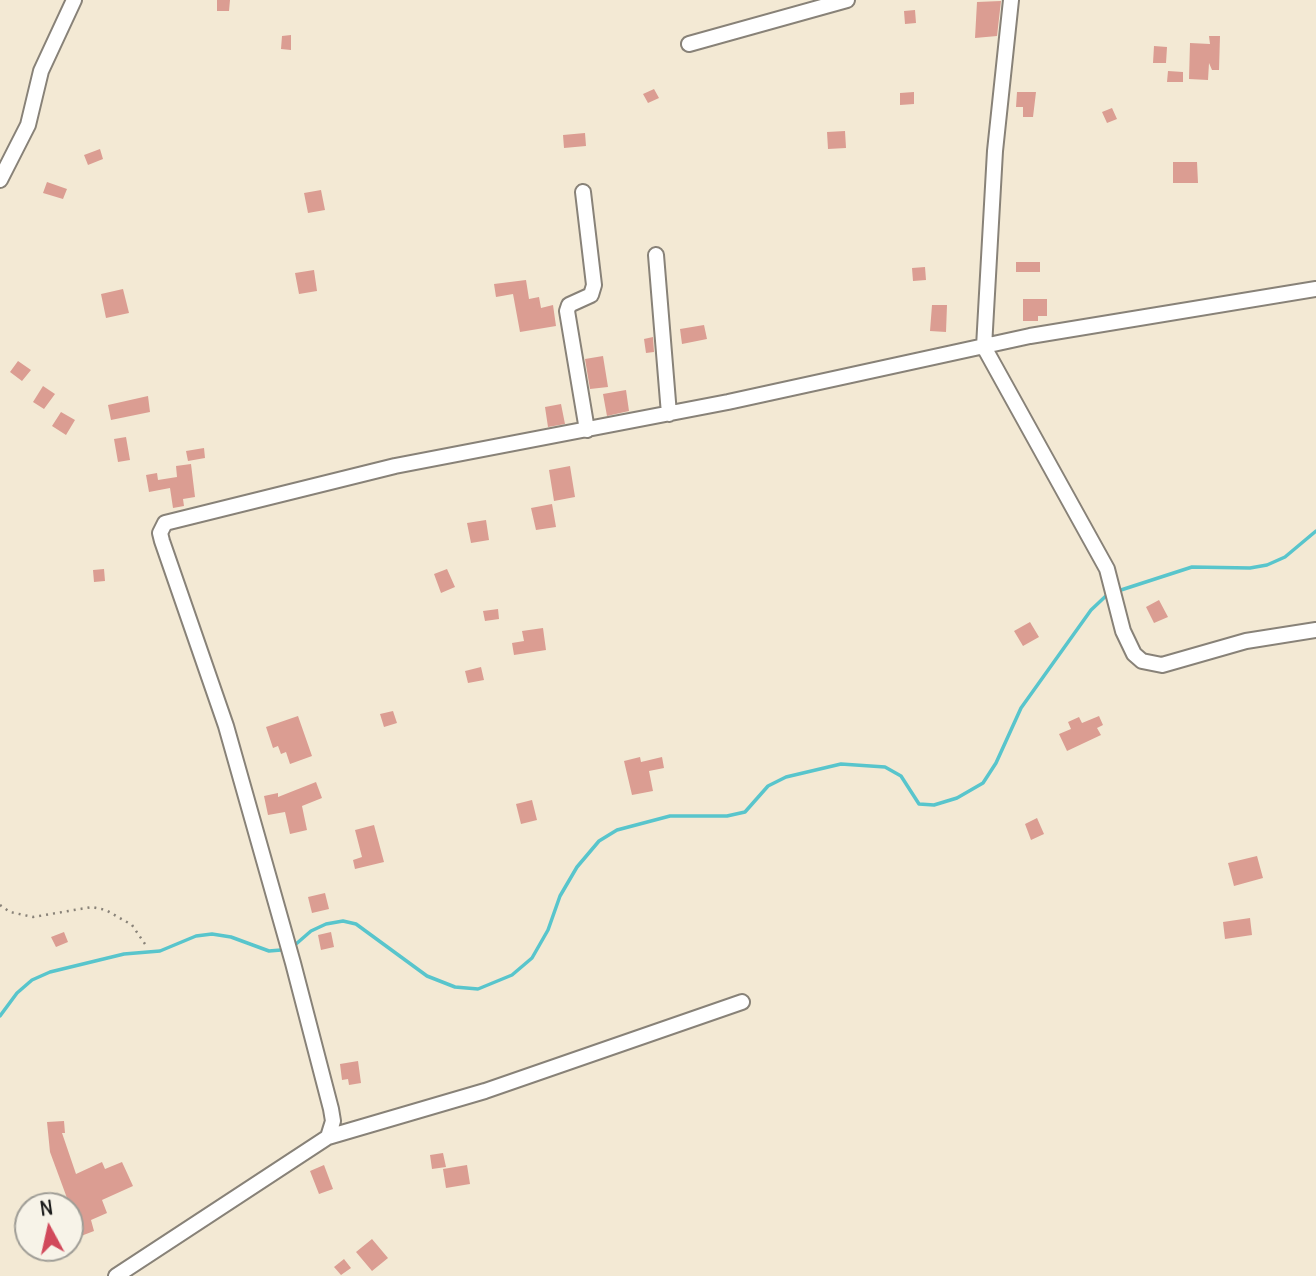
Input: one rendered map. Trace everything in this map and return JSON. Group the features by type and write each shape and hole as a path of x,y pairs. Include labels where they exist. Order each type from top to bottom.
{"street":[{"path":"0,180 24,135 41,71 74,0"},
{"path":"689,44 847,0"},
{"path":"1011,0 995,151 984,347 1107,569 1123,631 1134,654 1142,661 1162,665 1246,641 1316,630"},
{"path":"583,192 594,285 591,295 569,305 567,311 587,430"},
{"path":"656,255 669,414"},
{"path":"328,1137 333,1121 331,1109 293,963 226,726 162,541 162,528 177,519 374,471 669,414 1030,336 1316,289"},
{"path":"116,1276 328,1137 485,1091 743,1002"}],"path":[{"path":"0,905 10,912 33,917 92,908 106,909 132,925 147,947"}],"building":[{"path":"217,0 230,0 229,11 217,11"},
{"path":"1001,1 997,36 975,38 977,2"},
{"path":"915,10 916,23 905,24 904,11"},
{"path":"291,35 291,50 281,49 282,36"},
{"path":"1209,36 1220,36 1219,70 1212,70 1209,63 1208,80 1189,79 1190,43 1210,44"},
{"path":"1154,46 1167,47 1166,63 1153,63"},
{"path":"1168,71 1183,72 1183,82 1167,82"},
{"path":"654,89 659,98 648,103 643,94"},
{"path":"914,92 914,104 900,105 900,93"},
{"path":"1017,92 1036,92 1033,117 1023,117 1023,107 1016,107"},
{"path":"1112,108 1117,119 1107,123 1102,112"},
{"path":"845,131 846,148 828,149 827,132"},
{"path":"585,133 586,146 564,148 563,135"},
{"path":"100,149 103,159 88,165 84,155"},
{"path":"1173,162 1197,162 1198,183 1173,183"},
{"path":"47,182 67,189 63,199 43,193"},
{"path":"321,190 325,210 308,213 304,193"},
{"path":"1016,262 1040,262 1040,272 1016,272"},
{"path":"925,267 926,280 913,281 912,268"},
{"path":"314,270 317,291 299,294 295,273"},
{"path":"526,280 529,299 539,297 541,308 553,305 556,326 520,332 513,294 496,297 494,284"},
{"path":"123,289 129,313 106,318 101,294"},
{"path":"1023,299 1047,299 1047,316 1038,316 1038,321 1023,321"},
{"path":"932,305 947,305 946,332 930,331"},
{"path":"704,325 707,339 682,344 680,329"},
{"path":"653,337 654,352 646,353 644,339"},
{"path":"603,356 608,387 590,389 585,359"},
{"path":"18,361 31,370 22,381 10,372"},
{"path":"43,386 55,394 44,409 33,402"},
{"path":"626,390 629,411 607,416 603,394"},
{"path":"148,396 150,412 111,420 108,405"},
{"path":"561,404 565,424 548,427 545,407"},
{"path":"61,412 75,420 66,435 52,426"},
{"path":"126,437 130,460 118,462 114,439"},
{"path":"204,448 205,458 188,461 186,451"},
{"path":"191,464 195,497 183,499 184,506 173,508 170,488 149,492 146,475 157,473 158,480 177,477 176,466"},
{"path":"570,466 575,497 554,501 549,470"},
{"path":"552,504 556,527 536,530 531,508"},
{"path":"486,520 489,540 471,543 467,523"},
{"path":"104,569 105,581 94,582 93,570"},
{"path":"447,569 455,587 441,593 434,574"},
{"path":"1159,600 1168,617 1154,623 1146,607"},
{"path":"498,609 499,619 485,621 483,611"},
{"path":"1030,622 1039,637 1023,646 1014,631"},
{"path":"543,628 546,650 514,655 512,643 524,641 522,631"},
{"path":"481,667 484,680 468,683 465,671"},
{"path":"393,711 397,723 384,727 380,714"},
{"path":"298,716 312,756 290,764 286,752 281,754 278,746 273,748 266,727"},
{"path":"1099,716 1103,725 1097,728 1101,735 1067,751 1059,734 1071,729 1068,722 1079,717 1082,723"},
{"path":"640,757 641,762 662,757 664,768 649,771 653,791 632,795 624,761"},
{"path":"316,782 322,798 302,806 307,830 290,834 285,812 268,815 264,796 278,793 278,797"},
{"path":"532,800 537,820 521,824 516,804"},
{"path":"1037,818 1044,834 1031,840 1025,824"},
{"path":"374,825 384,862 355,869 353,860 362,857 355,830"},
{"path":"1257,856 1263,878 1234,886 1228,863"},
{"path":"325,893 329,909 312,913 308,897"},
{"path":"1250,918 1252,935 1225,939 1223,922"},
{"path":"64,932 68,942 56,947 51,937"},
{"path":"331,932 334,947 321,950 318,935"},
{"path":"358,1061 361,1083 349,1085 348,1079 342,1080 340,1064"},
{"path":"64,1121 65,1133 62,1133 76,1174 102,1162 105,1169 122,1162 133,1186 102,1200 107,1213 91,1220 94,1231 84,1235 84,1192 65,1192 50,1152 47,1122"},
{"path":"443,1153 446,1167 432,1169 430,1155"},
{"path":"324,1165 333,1189 319,1194 310,1171"},
{"path":"467,1165 470,1184 446,1188 443,1169"},
{"path":"372,1239 388,1258 372,1271 356,1252"},
{"path":"344,1259 351,1268 341,1275 334,1267"}],"waterway":[{"path":"1121,590 1192,567 1250,568 1267,565 1285,557 1316,531"},
{"path":"296,944 311,931 326,924 343,921 356,924 427,976 455,987 478,989 512,975 532,958 548,930 560,896 577,867 599,841 617,830 670,816 727,816 745,812 768,786 786,777 841,764 885,767 901,776 919,804 934,805 957,798 983,783 996,763 1021,708 1091,610 1108,594"},
{"path":"0,1016 17,993 32,980 50,972 124,954 160,951 196,936 212,934 231,937 269,951 281,950"}]}
